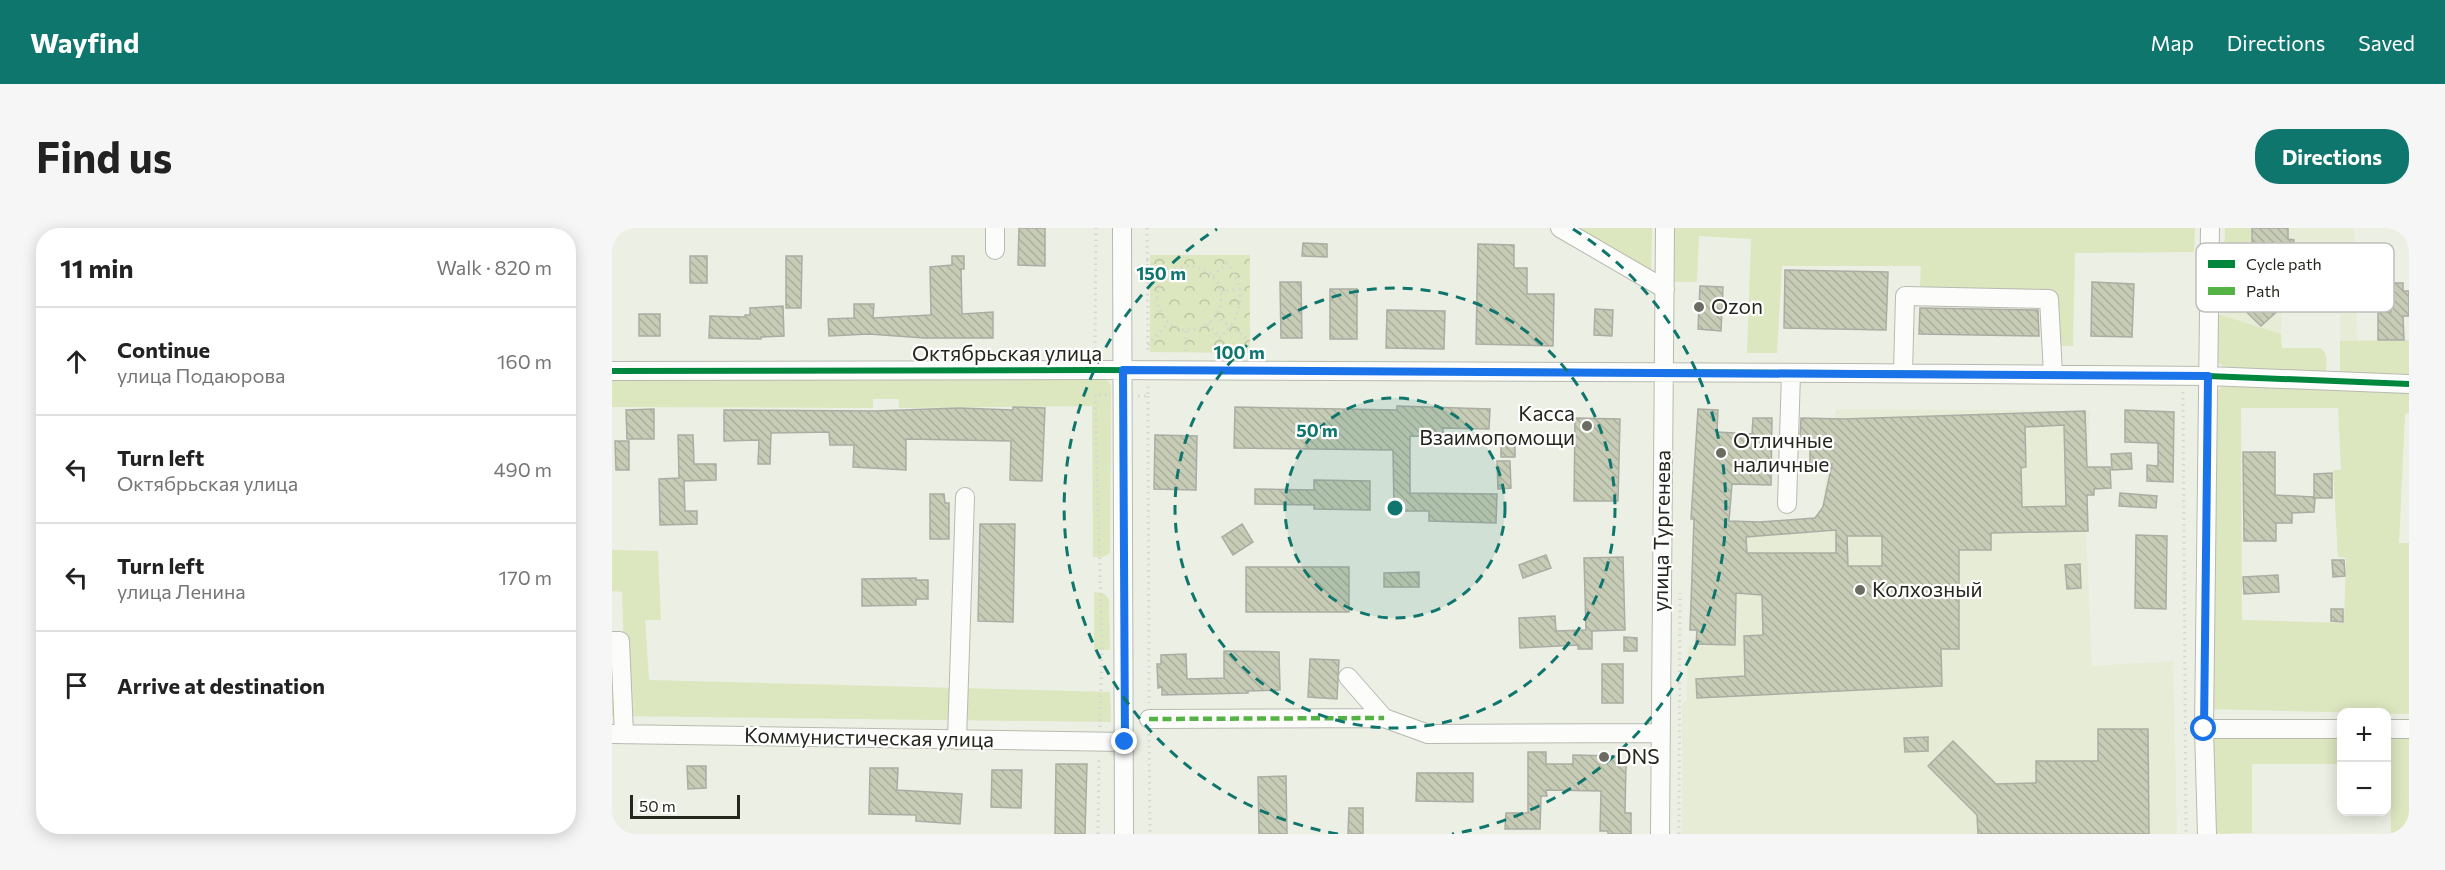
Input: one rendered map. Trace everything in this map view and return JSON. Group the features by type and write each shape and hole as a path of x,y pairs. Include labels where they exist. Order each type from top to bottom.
{"street":[{"path":"995,228 995,250"},
{"path":"1122,228 1124,834"},
{"path":"1560,228 1665,289"},
{"name":"улица Тургенева","path":"1660,834 1659,733 1665,228"},
{"path":"2210,228 2210,243"},
{"path":"1903,373 1905,296 2049,299 2053,375"},
{"path":"2207,834 2204,729 2209,312"},
{"name":"Октябрьская улица","path":"612,371 1903,373 2208,376 2409,384"},
{"path":"1787,504 1791,373"},
{"path":"957,740 965,497"},
{"path":"612,641 620,641 618,734"},
{"path":"1348,677 1384,718"},
{"path":"1149,719 1384,718 1428,734 1659,733"},
{"path":"2204,729 2337,729"},
{"path":"2391,729 2409,729"},
{"name":"Коммунистическая улица","path":"618,734 1125,742"}],"path":[{"path":"1095,395 1096,228"},
{"path":"1147,260 1165,277"},
{"path":"1208,324 1220,339 1230,327 1240,305 1235,274 1227,262 1213,276"},
{"path":"1192,266 1204,269 1213,276 1221,292 1220,307 1216,316 1208,324 1186,330 1168,322 1161,314 1157,297 1158,289 1165,277 1179,267 1192,266"},
{"path":"1221,292 1239,289"},
{"path":"1148,297 1157,297"},
{"path":"1216,316 1249,340"},
{"path":"1148,345 1168,322"},
{"path":"1185,351 1186,330"},
{"path":"2183,389 2186,834"},
{"path":"1148,396 1150,834"}],"shaded area":[{"path":"2251,228 2354,228 2354,243 2251,243"},
{"path":"2221,312 2356,312 2357,341 2340,341 2340,313 2282,313 2281,334 2221,315"},
{"path":"1836,409 2090,411 2086,533 2092,666 2173,661 2177,834 1682,834 1682,702 1687,701 1688,646 1727,642 1743,531 1820,518"}],"green space":[{"path":"1577,228 1652,228 1651,271"},
{"path":"1673,228 2195,228 2194,252 2075,253 2073,346 2043,346 2043,305 1978,308 1919,305 1921,266 1782,266 1777,353 1747,353 1751,239 1699,236 1697,282 1674,282"},
{"path":"2225,228 2251,228 2251,243 2224,243"},
{"path":"1150,255 1250,255 1250,353 1150,352"},
{"path":"2221,315 2281,334 2282,348 2320,348 2326,355 2326,372 2227,368 2217,362 2216,316"},
{"path":"2409,340 2409,374 2340,373 2340,341"},
{"path":"1105,375 1111,386 1110,553 1103,557 1093,557 1092,406 899,408 899,399 873,399 873,408 612,407 612,380"},
{"path":"2223,385 2409,390 2409,413 2405,414 2399,543 2409,543 2409,714 2391,714 2391,708 2337,708 2337,712 2209,709 2216,393","holes":["2241,408 2338,408 2341,470 2333,470 2338,557 2346,558 2344,623 2242,620"]},
{"path":"612,550 658,551 661,620 645,620 649,680 1110,692 1111,722 612,716 612,680 625,680 622,592 612,591"},
{"path":"1094,592 1103,593 1109,599 1110,650 1094,650"},
{"path":"2207,732 2337,734 2337,764 2252,764 2252,833 2210,834"},
{"path":"2391,735 2409,735 2409,834 2391,834"}],"building":[{"path":"1019,228 1045,228 1045,266 1018,265"},
{"path":"2252,228 2288,228 2288,239 2294,240 2294,243 2252,243"},
{"path":"1303,243 1327,244 1327,257 1302,256"},
{"path":"1478,244 1514,245 1514,268 1527,268 1527,294 1554,294 1553,346 1476,344"},
{"path":"690,256 707,256 707,283 690,283"},
{"path":"786,256 802,256 801,308 786,308"},
{"path":"952,256 964,256 964,269 961,269 962,314 993,312 993,338 924,338 869,334 829,336 828,319 854,318 854,304 874,304 873,318 931,315 930,267 952,265"},
{"path":"1785,270 1888,272 1886,330 1784,328"},
{"path":"1280,282 1301,282 1302,338 1281,338"},
{"path":"2092,282 2134,284 2132,337 2091,336"},
{"path":"2394,283 2403,283 2403,291 2409,291 2409,316 2403,316 2404,340 2378,340 2378,312 2394,312"},
{"path":"1700,286 1723,287 1721,331 1698,329"},
{"path":"1330,289 1357,289 1357,339 1330,339"},
{"path":"783,306 784,336 761,337 761,339 709,338 710,316 745,317 745,315 750,315 750,308"},
{"path":"1920,308 2038,310 2039,336 1919,334"},
{"path":"1595,309 1613,310 1612,336 1594,335"},
{"path":"1387,310 1445,311 1444,349 1386,348"},
{"path":"2247,312 2276,312 2261,326"},
{"path":"639,314 660,314 660,336 639,336"},
{"path":"1397,406 1490,409 1489,429 1443,428 1443,437 1410,436 1410,493 1497,494 1496,523 1429,521 1429,511 1394,511 1393,450 1234,448 1235,407 1397,410"},
{"path":"1013,407 1045,408 1042,481 1010,480 1011,441 906,439 906,470 853,467 854,445 830,445 829,432 771,433 770,464 758,464 759,440 724,441 724,410 875,411 959,408 1013,410"},
{"path":"654,409 654,439 627,439 626,410"},
{"name":"Колхозный","path":"1698,409 1718,410 1717,432 1752,434 1753,418 1772,418 1771,485 1732,484 1729,521 1760,522 1815,518 1823,507 1832,464 1810,464 1810,437 1800,437 1801,418 1844,419 2085,411 2087,467 2110,467 2111,488 2094,489 2094,495 2087,495 2088,531 1991,533 1991,550 1959,550 1959,649 1941,649 1942,686 1697,698 1696,679 1745,676 1744,636 1763,635 1762,595 1736,593 1735,645 1696,644 1697,630 1690,630 1694,519 1691,519","holes":["2064,425 2066,506 2022,507 2021,468 2026,467 2025,427","1836,530 1836,553 1747,553 1746,537","1847,536 1882,536 1882,566 1848,566"]},
{"path":"2125,410 2174,412 2173,482 2147,481 2147,465 2158,466 2158,443 2125,442"},
{"path":"1575,418 1620,419 1618,501 1574,501"},
{"path":"678,435 693,435 694,464 716,464 716,480 684,481 685,511 697,511 697,524 660,525 659,479 679,478"},
{"path":"1155,435 1197,436 1196,490 1154,489"},
{"path":"1501,438 1515,438 1515,457 1501,457"},
{"path":"615,441 629,441 629,470 616,470"},
{"path":"2243,452 2275,452 2275,495 2314,497 2314,474 2332,473 2332,498 2315,498 2314,512 2292,513 2292,523 2276,523 2276,541 2244,541"},
{"path":"2131,453 2132,469 2112,470 2111,454"},
{"path":"1497,461 1510,461 1511,488 1498,489"},
{"path":"1314,480 1370,481 1370,510 1314,509 1314,505 1255,504 1255,489 1314,490"},
{"path":"2120,493 2157,496 2156,508 2119,506"},
{"path":"930,494 944,494 945,503 949,503 949,539 930,539"},
{"path":"980,524 1015,524 1013,622 978,621"},
{"path":"1242,524 1253,542 1233,555 1222,537"},
{"path":"2136,535 2167,536 2166,609 2135,608"},
{"path":"1546,555 1551,568 1523,578 1519,565"},
{"path":"1623,557 1625,630 1592,631 1592,649 1578,649 1578,645 1520,648 1519,618 1555,616 1556,631 1586,630 1584,558"},
{"path":"2332,560 2344,560 2345,576 2333,577"},
{"path":"2080,564 2081,588 2067,589 2065,565"},
{"path":"1246,567 1349,567 1349,612 1246,612"},
{"path":"1419,572 1419,587 1384,587 1384,573"},
{"path":"2278,575 2279,592 2244,594 2243,577"},
{"path":"916,578 916,580 928,580 928,599 916,599 916,605 862,606 862,579"},
{"path":"2331,609 2343,609 2343,622 2331,621"},
{"path":"1624,637 1637,638 1637,651 1624,651"},
{"path":"1224,651 1279,652 1280,690 1162,695 1162,687 1158,688 1157,664 1161,664 1161,655 1186,654 1187,679 1224,678"},
{"path":"1310,659 1339,660 1337,699 1308,697"},
{"path":"1602,664 1623,664 1623,703 1602,703"},
{"path":"2098,729 2148,729 2149,834 1978,834 1977,815 1928,766 1953,741 1996,784 2036,783 2036,761 2098,761"},
{"path":"1928,737 1928,751 1905,752 1904,738"},
{"path":"1528,752 1546,752 1546,764 1573,764 1573,755 1616,756 1626,764 1625,813 1631,813 1631,834 1608,834 1608,831 1600,831 1601,791 1546,790 1547,796 1541,796 1540,829 1505,829 1506,813 1528,813"},
{"path":"1056,764 1087,764 1085,834 1055,834"},
{"path":"687,766 706,766 706,788 688,789"},
{"path":"870,768 898,768 897,790 962,794 960,824 916,821 916,815 869,814"},
{"path":"992,770 1022,770 1021,808 991,807"},
{"path":"1417,773 1473,773 1473,802 1416,801"},
{"path":"1286,776 1287,834 1259,834 1258,777"},
{"path":"1349,808 1363,808 1363,834 1348,834"}],"marked path":[{"path":"1149,719 1384,718"}],"cycle path":[{"path":"612,371 1849,373 2208,376 2409,384"}],"place":[{"name":"Ozon","path":"1699,307"},
{"name":"Касса Взаимопомощи","path":"1587,426"},
{"name":"Отличные наличные","path":"1721,453"},
{"name":"Колхозный","path":"1860,590"},
{"name":"DNS","path":"1604,757"}],"route":[{"path":"1125,742 1123,370 2208,376 2204,729"}]}
